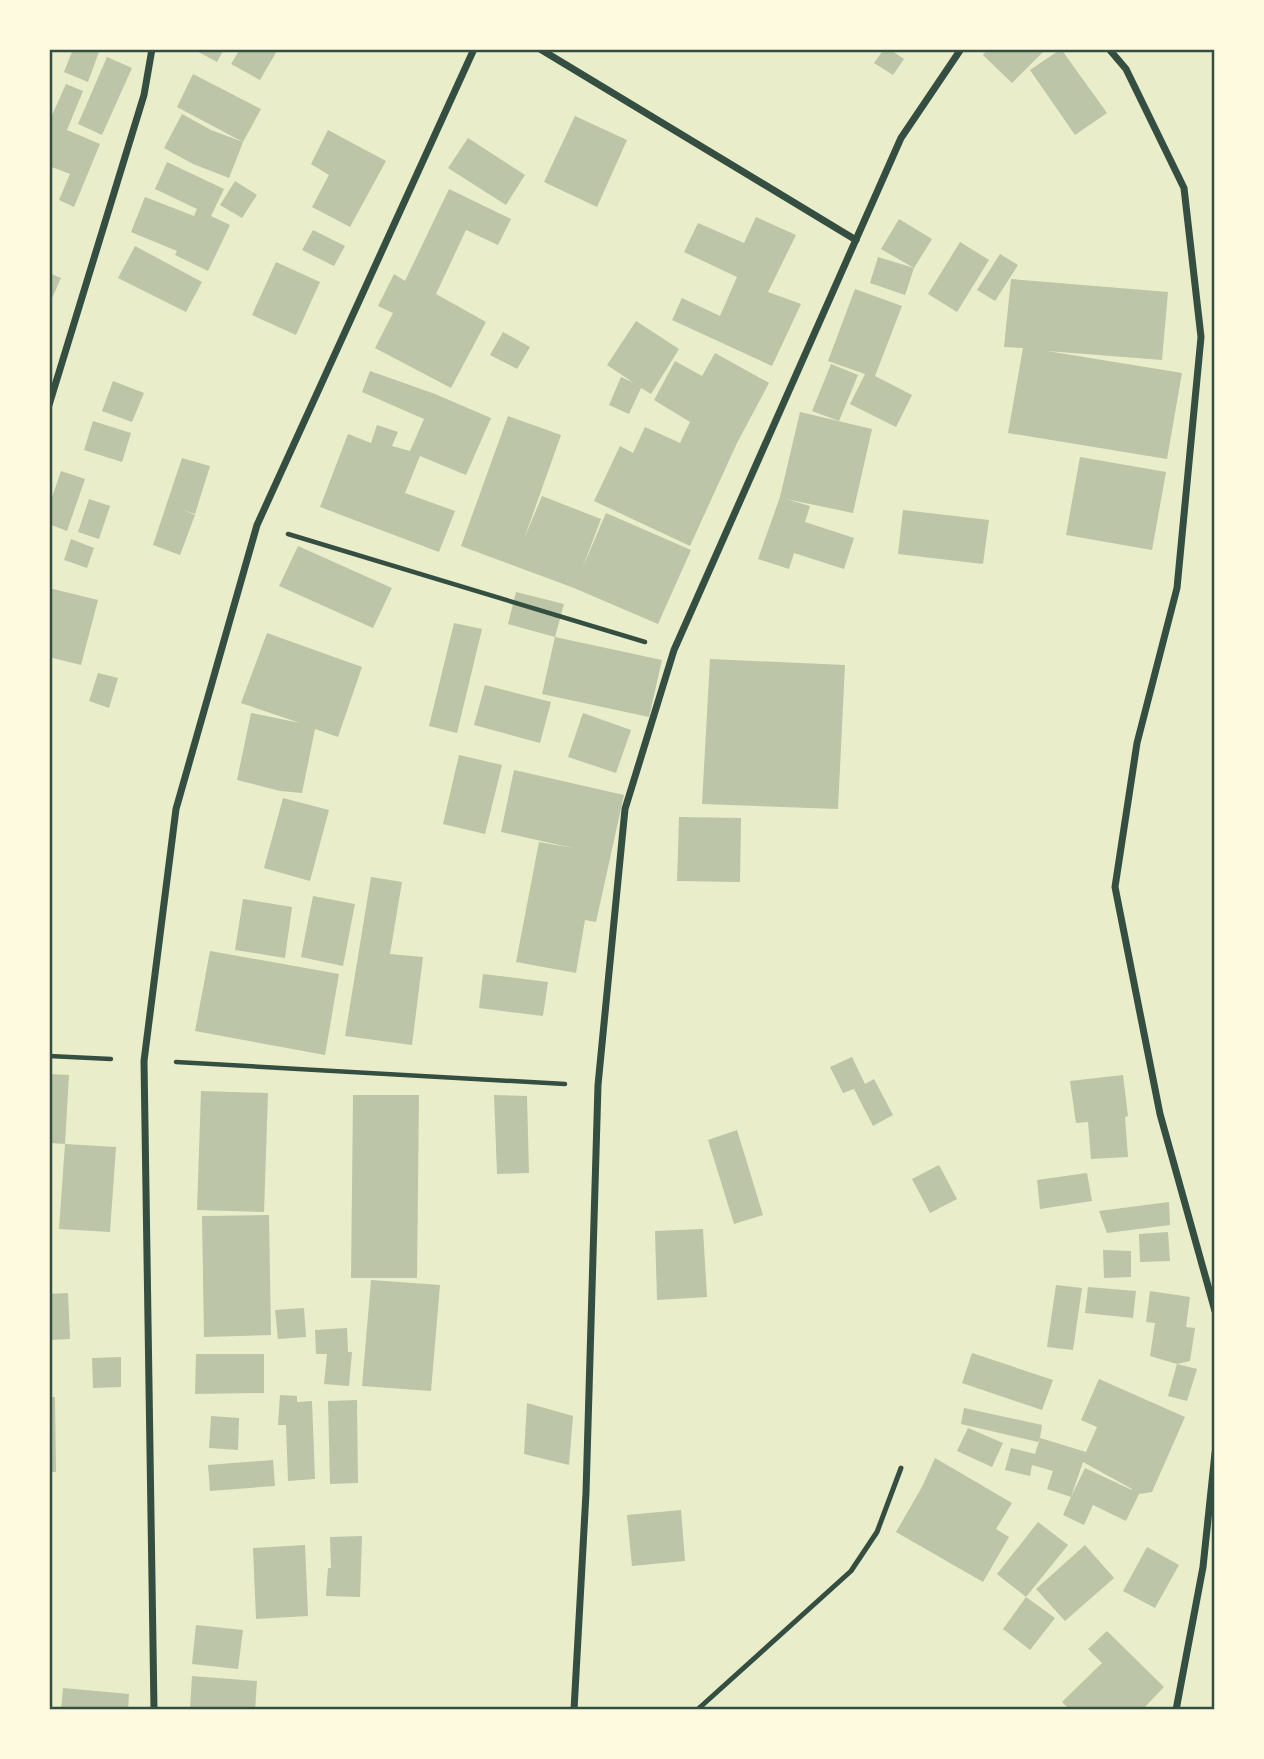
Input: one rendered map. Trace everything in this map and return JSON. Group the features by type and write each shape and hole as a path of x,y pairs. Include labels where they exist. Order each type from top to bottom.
{"street":[{"path":"49,405 144,95 152,49"},
{"path":"153,1710 144,1060 176,809 257,525 474,49"},
{"path":"540,49 856,240"},
{"path":"574,1710 586,1493 598,1086 625,809 674,650 901,138 961,49"},
{"path":"1109,49 1126,69 1184,188 1201,337 1177,588 1137,743 1115,887 1160,1114 1215,1311"},
{"path":"1176,1710 1203,1567 1215,1453"}],"lane":[{"path":"697,1710 851,1571 877,1532 901,1468"}],"path":[{"path":"257,525 674,650"},
{"path":"49,1056 598,1086"}],"building":[{"path":"73,49 100,49 88,82 64,72"},
{"path":"193,49 224,49 217,62"},
{"path":"240,49 278,49 260,80 231,64"},
{"path":"884,49 889,49 904,59 893,75 874,63"},
{"path":"988,49 1046,49 1012,83 983,55"},
{"path":"1061,49 1107,113 1075,135 1030,70"},
{"path":"107,57 132,68 102,135 78,124"},
{"path":"193,74 261,109 243,142 177,107"},
{"path":"66,84 83,91 67,130 100,144 74,207 59,200 70,174 49,166 49,122"},
{"path":"182,114 211,130 243,142 229,178 193,164 164,148"},
{"path":"575,116 627,140 597,207 544,182"},
{"path":"328,130 386,161 350,227 312,207 329,175 311,164"},
{"path":"468,138 525,175 506,205 448,168"},
{"path":"167,162 224,189 211,216 230,225 208,271 175,255 177,251 131,232 145,197 194,216 197,209 155,189"},
{"path":"235,181 257,195 242,218 220,205"},
{"path":"449,189 511,219 498,245 466,230 436,294 486,322 451,388 375,348 393,313 378,306 394,274 405,281"},
{"path":"756,217 796,235 768,292 801,304 772,366 672,320 682,298 720,316 737,277 684,252 698,223 744,243"},
{"path":"899,219 932,239 914,268 881,249"},
{"path":"313,230 345,246 334,266 302,250"},
{"path":"960,242 989,260 957,312 928,294"},
{"path":"135,246 202,282 186,312 118,278"},
{"path":"1000,254 1018,265 995,301 977,290"},
{"path":"878,257 914,268 905,295 870,283"},
{"path":"276,262 320,282 296,335 252,315"},
{"path":"49,273 61,278 49,305"},
{"path":"1011,279 1168,292 1162,360 1047,351 1182,373 1167,459 1008,433 1023,348 1004,347"},
{"path":"855,289 902,306 875,376 912,395 896,427 850,404 865,374 828,361"},
{"path":"636,321 679,349 651,394 641,388 629,414 609,405 621,377 634,383 607,365"},
{"path":"503,332 530,347 517,369 490,355"},
{"path":"715,353 769,383 737,443 690,546 594,501 620,446 633,453 645,427 680,443 690,422 654,400 675,361 702,376"},
{"path":"831,364 858,375 839,421 812,411"},
{"path":"370,371 491,418 466,475 420,456 405,493 455,511 439,552 320,507 348,434 371,443 377,425 398,432 392,446 410,451 424,419 362,392"},
{"path":"113,381 144,393 132,422 102,411"},
{"path":"800,412 872,429 853,513 786,499 810,506 805,522 854,538 844,569 794,553 789,569 758,559 780,497"},
{"path":"508,416 561,435 524,539 542,496 601,519 582,569 606,513 691,550 658,624 574,588 461,546"},
{"path":"93,421 131,433 122,462 84,450"},
{"path":"1080,457 1166,472 1152,550 1066,535"},
{"path":"182,458 210,466 195,514 183,510 195,515 180,555 153,545"},
{"path":"61,471 85,479 67,531 49,524 49,506"},
{"path":"89,499 110,506 99,539 78,532"},
{"path":"903,510 989,520 983,564 898,554"},
{"path":"71,539 94,548 87,568 64,560"},
{"path":"298,546 392,588 373,628 279,586"},
{"path":"49,588 98,600 81,665 49,657"},
{"path":"516,592 564,604 555,637 508,624"},
{"path":"454,623 482,629 457,733 429,726"},
{"path":"267,633 362,667 338,737 315,729 302,793 280,791 237,780 251,713 300,723 241,703"},
{"path":"555,637 662,660 649,717 542,694"},
{"path":"710,659 845,665 838,809 702,804"},
{"path":"98,673 118,678 109,708 89,701"},
{"path":"485,685 551,702 540,743 474,725"},
{"path":"583,713 631,730 616,773 568,757"},
{"path":"459,755 502,765 485,834 443,824"},
{"path":"514,770 624,795 596,922 585,920 576,973 516,962 539,842 573,848 501,832"},
{"path":"283,798 329,810 310,881 264,868"},
{"path":"679,817 741,818 740,882 677,881"},
{"path":"371,877 402,882 390,954 423,957 412,1045 345,1036"},
{"path":"313,896 355,904 343,966 301,957"},
{"path":"243,899 292,907 285,958 235,950"},
{"path":"210,951 339,974 325,1055 195,1031"},
{"path":"483,974 548,982 543,1016 479,1008"},
{"path":"852,1057 865,1084 874,1079 893,1115 873,1126 854,1089 843,1093 830,1067"},
{"path":"49,1074 69,1075 65,1144 49,1143"},
{"path":"1123,1075 1128,1116 1125,1117 1128,1157 1091,1159 1088,1122 1076,1123 1070,1081"},
{"path":"201,1091 268,1093 264,1212 197,1210"},
{"path":"353,1095 419,1095 417,1278 351,1278"},
{"path":"494,1095 527,1096 529,1173 497,1174"},
{"path":"737,1130 763,1215 734,1224 708,1140"},
{"path":"65,1144 116,1147 110,1232 59,1229"},
{"path":"939,1165 957,1199 930,1213 912,1179"},
{"path":"1087,1173 1092,1201 1040,1209 1037,1180"},
{"path":"1169,1202 1170,1225 1107,1233 1099,1211"},
{"path":"269,1215 271,1335 204,1337 202,1216"},
{"path":"703,1229 707,1297 657,1300 655,1231"},
{"path":"1168,1232 1170,1261 1140,1262 1139,1234"},
{"path":"1103,1250 1131,1251 1131,1277 1104,1278"},
{"path":"371,1280 440,1285 431,1391 362,1386"},
{"path":"1056,1285 1082,1288 1073,1350 1047,1347"},
{"path":"1088,1287 1136,1291 1133,1318 1085,1313"},
{"path":"1150,1291 1190,1297 1186,1327 1195,1328 1190,1361 1177,1364 1150,1356 1155,1323 1146,1322"},
{"path":"68,1293 70,1339 49,1340 49,1294"},
{"path":"304,1308 306,1337 278,1339 275,1310"},
{"path":"347,1328 348,1352 352,1352 349,1386 324,1384 327,1354 316,1354 315,1330"},
{"path":"972,1353 1053,1380 1042,1410 962,1383"},
{"path":"196,1354 264,1354 264,1393 195,1394"},
{"path":"121,1357 121,1387 93,1388 92,1358"},
{"path":"1177,1364 1197,1369 1187,1401 1168,1396"},
{"path":"1099,1379 1185,1417 1152,1492 1139,1494 1126,1521 1093,1505 1084,1525 1063,1515 1071,1497 1047,1489 1053,1471 1032,1465 1030,1476 1005,1470 1011,1448 1035,1454 1040,1438 1086,1452 1097,1427 1081,1420","holes":["1083,1462 1132,1489 1132,1490 1085,1468 1071,1497"]},
{"path":"280,1395 297,1396 297,1402 312,1401 315,1479 288,1481 286,1425 278,1425"},
{"path":"49,1397 55,1397 56,1472 49,1472"},
{"path":"357,1400 358,1483 330,1484 328,1401"},
{"path":"527,1403 573,1416 569,1465 524,1454"},
{"path":"964,1408 1042,1425 1038,1442 961,1424"},
{"path":"211,1416 239,1418 238,1450 209,1448"},
{"path":"968,1428 1003,1443 992,1467 957,1451"},
{"path":"935,1458 1012,1503 996,1529 1009,1537 983,1582 896,1532"},
{"path":"273,1460 275,1486 210,1491 208,1465"},
{"path":"681,1510 685,1561 632,1566 627,1515"},
{"path":"1038,1522 1068,1545 1026,1597 997,1574"},
{"path":"362,1536 360,1597 326,1596 328,1568 331,1568 330,1537"},
{"path":"305,1545 308,1616 256,1619 253,1548"},
{"path":"1085,1545 1114,1578 1065,1621 1036,1589"},
{"path":"1147,1547 1179,1565 1155,1608 1123,1591"},
{"path":"1026,1597 1055,1618 1030,1650 1003,1629"},
{"path":"196,1625 243,1630 238,1669 192,1664"},
{"path":"1107,1631 1164,1687 1142,1710 1070,1710 1062,1702 1102,1663 1088,1649"},
{"path":"192,1676 257,1681 255,1710 190,1710"},
{"path":"63,1688 129,1694 128,1710 61,1710"}]}
